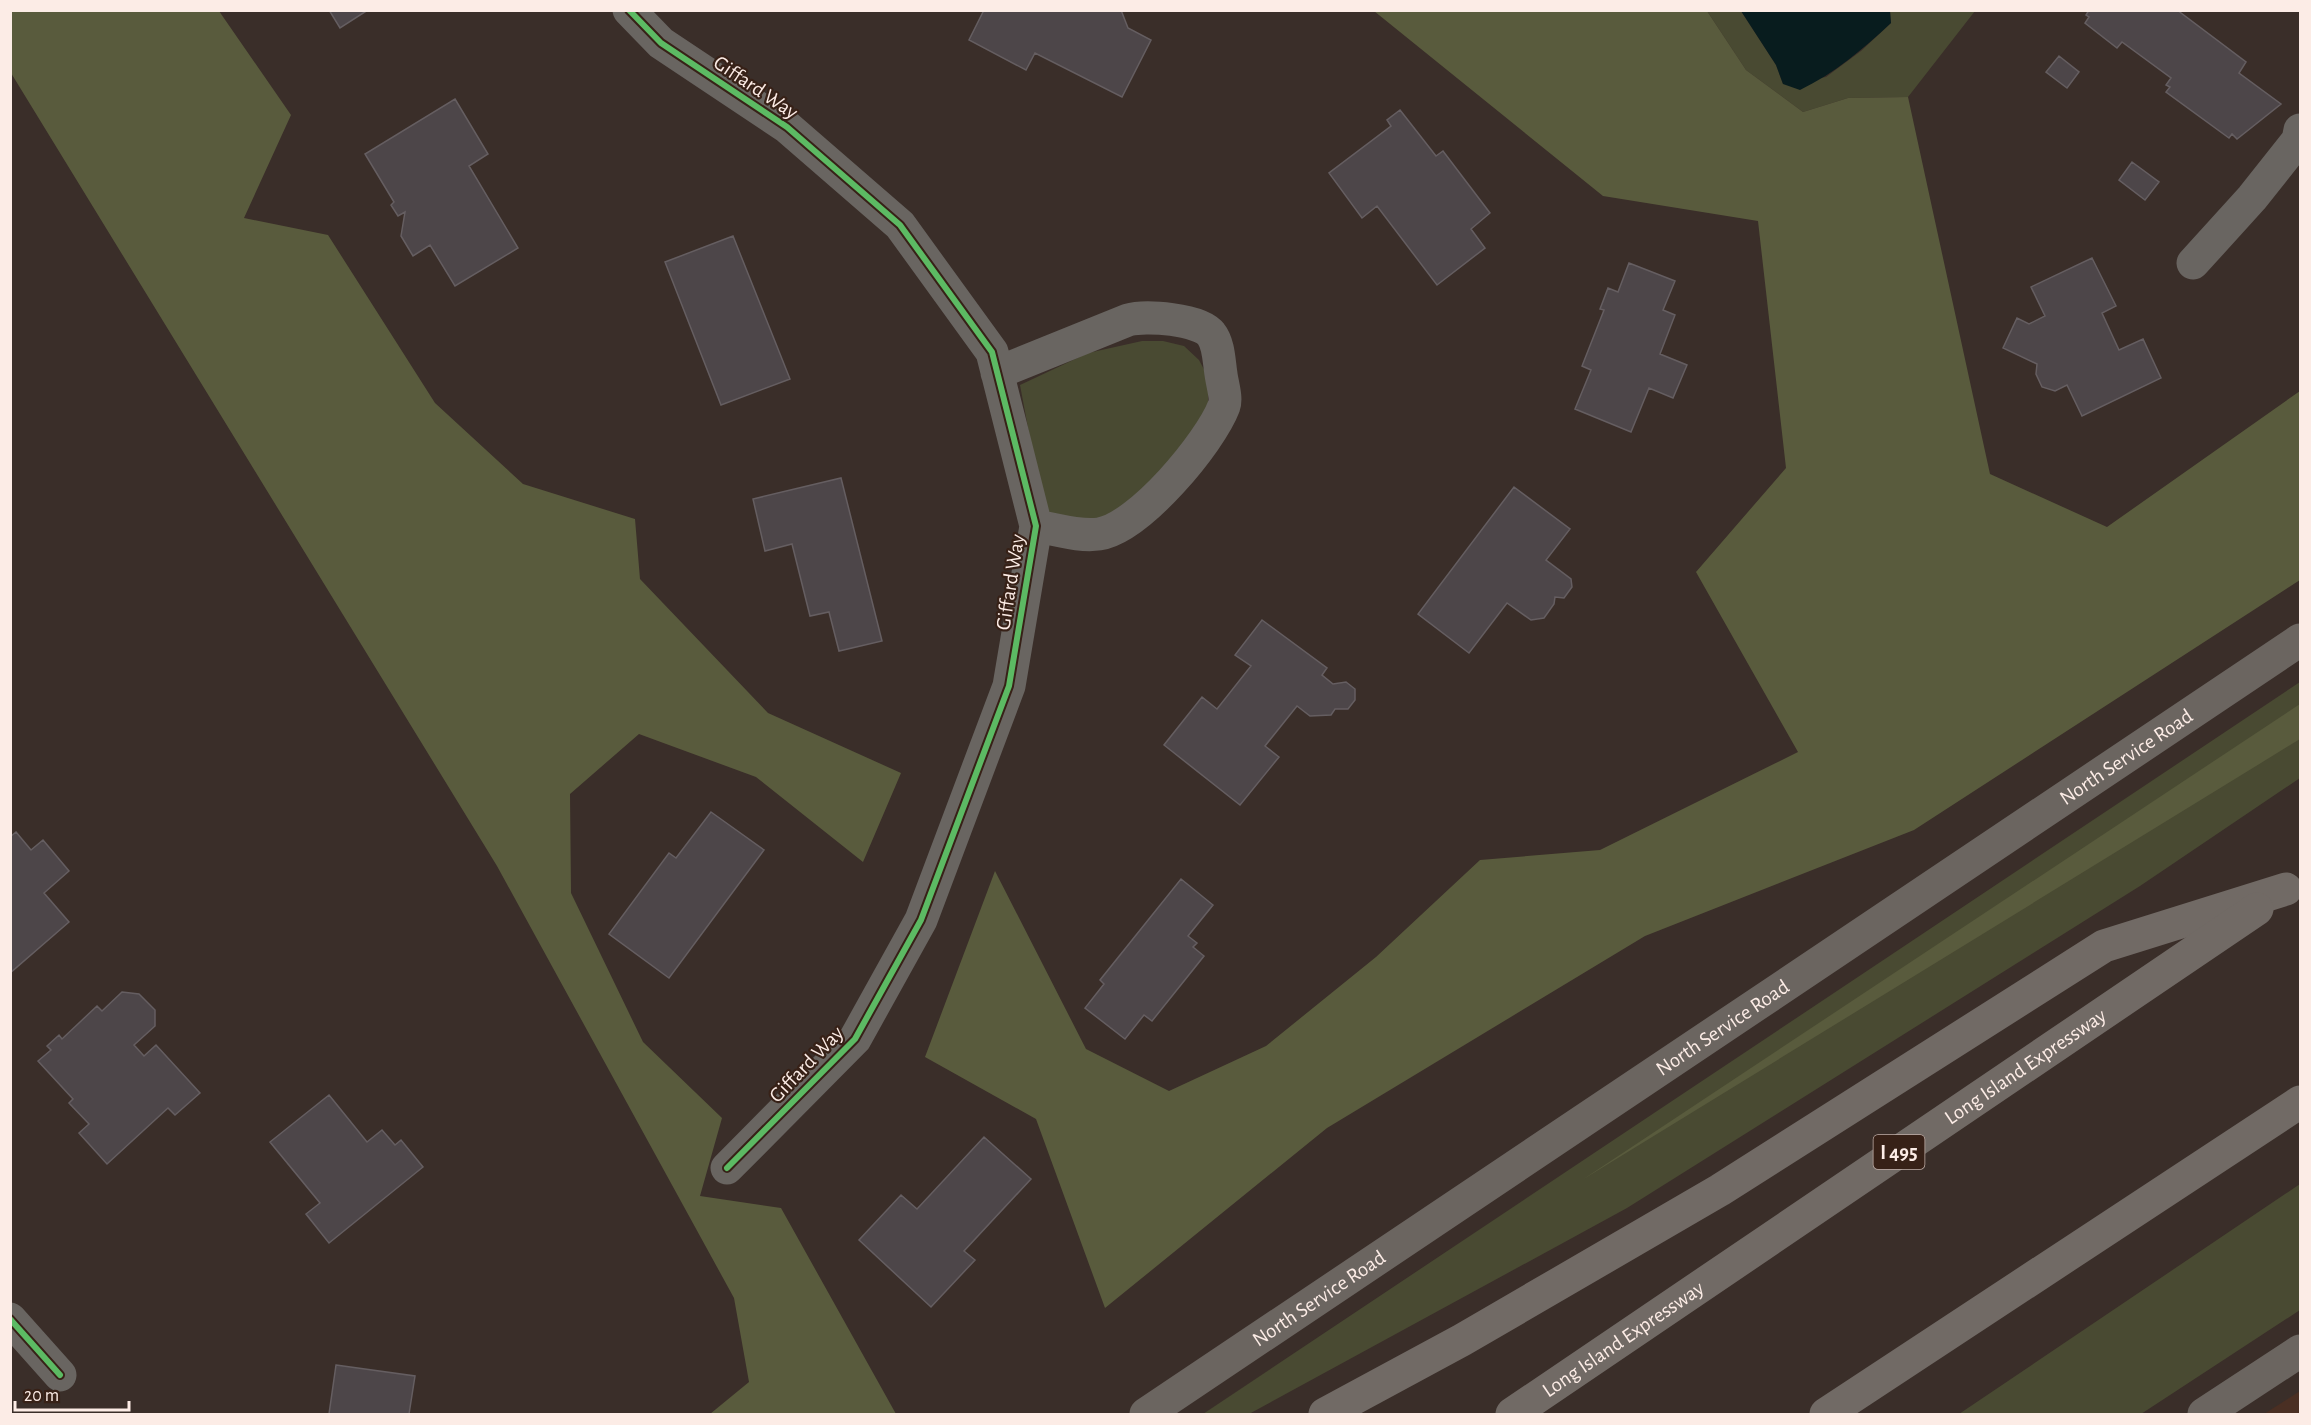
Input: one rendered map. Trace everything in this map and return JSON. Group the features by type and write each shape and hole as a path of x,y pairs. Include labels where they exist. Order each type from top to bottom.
{"highway":[{"path":"1325,1414 1462,1340 1720,1190 2104,946 2293,884"},
{"name":"Long Island Expressway","path":"1512,1414 2293,884"},
{"path":"1826,1414 1846,1404 2301,1102"}],"main road":[{"name":"North Service Road","path":"1146,1414 2301,640"},
{"path":"2204,1414 2301,1351"}],"street":[{"name":"Giffard Way","path":"629,10 661,43 787,127 900,225 992,352 1036,526 1009,686 921,920 855,1039 727,1168"},
{"path":"2193,263 2252,198 2298,140 2301,130"},
{"name":"Giffard Way","path":"997,373 1128,320 1145,316 1194,325 1207,330 1214,339 1218,354 1225,404 1189,464 1173,481 1114,530 1100,534 1084,534 1036,526"},
{"path":"10,1319 60,1375"}],"shaded area":[{"path":"2300,1391 2300,1414 2264,1414"}],"green space":[{"path":"11,10 219,11 291,115 244,218 328,235 435,403 523,484 635,519 640,579 768,713 901,773 863,862 756,777 639,734 570,794 571,893 643,1042 722,1118 700,1196 781,1208 896,1414 710,1414 749,1382 734,1298 497,866 11,73"},
{"path":"1374,11 1707,11 1746,70 1803,112 1848,98 1908,97 1990,474 2107,527 2300,391 2300,580 1914,830 1645,936 1327,1128 1105,1308 1036,1119 925,1057 995,871 1086,1049 1169,1091 1266,1046 1376,957 1480,860 1600,850 1798,752 1696,572 1786,468 1758,221 1603,196"},
{"path":"1707,11 1741,11 1776,65 1783,84 1826,77 1861,51 1891,23 1890,11 1975,11 1908,97 1848,98 1803,112 1746,70"},
{"path":"1142,341 1163,341 1184,346 1199,360 1208,377 1208,406 1201,427 1125,510 1091,525 1045,518 1020,385 1088,353"},
{"path":"2300,682 2300,778 2140,886 1627,1208 1249,1414 1203,1414"},
{"path":"2300,704 2300,739 1582,1180"},
{"path":"2300,1184 2300,1310 2141,1414 1959,1414"}],"water":[{"path":"1741,11 1890,11 1891,23 1848,60 1800,90 1783,84 1776,65"}],"building":[{"path":"329,10 368,10 340,28"},
{"path":"984,10 1121,10 1128,28 1151,40 1122,97 1035,53 1026,70 969,40"},
{"path":"2089,10 2177,10 2246,62 2239,73 2281,104 2237,139 2232,134 2229,138 2166,92 2170,87 2166,85 2171,78 2122,42 2117,48 2085,23 2089,17 2086,15"},
{"path":"2059,56 2079,72 2067,88 2046,72"},
{"path":"455,99 488,154 469,166 518,248 455,286 430,245 413,256 401,236 405,212 398,216 391,205 394,202 365,154"},
{"path":"1400,110 1436,156 1443,151 1490,213 1471,229 1485,248 1437,285 1377,206 1362,218 1329,173 1391,126 1387,120"},
{"path":"2132,162 2159,182 2145,200 2119,180"},
{"path":"733,236 790,379 721,405 665,262"},
{"path":"2092,258 2116,306 2102,313 2119,350 2143,339 2161,378 2082,416 2067,385 2055,391 2042,387 2036,374 2037,364 2003,348 2017,318 2029,324 2045,316 2031,287"},
{"path":"1629,263 1675,281 1663,310 1675,315 1660,354 1687,365 1673,398 1649,388 1631,432 1575,409 1591,370 1582,366 1604,310 1600,309 1608,288 1618,292"},
{"path":"841,478 882,641 839,651 829,612 810,616 792,544 765,551 753,499"},
{"path":"1514,487 1570,529 1546,560 1571,579 1572,587 1564,598 1555,597 1554,604 1544,618 1531,620 1507,603 1469,653 1418,614"},
{"path":"1262,620 1327,668 1322,675 1333,684 1346,682 1355,689 1355,700 1348,709 1335,709 1331,715 1310,716 1297,706 1265,746 1279,757 1240,805 1164,745 1202,697 1217,709 1251,666 1235,655"},
{"path":"711,812 764,850 669,978 609,934 669,853 676,858"},
{"path":"16,832 31,850 43,840 69,871 44,893 69,922 10,973 10,837"},
{"path":"1181,879 1213,905 1188,936 1197,943 1193,947 1204,956 1152,1021 1144,1015 1125,1039 1085,1008 1104,984 1100,980"},
{"path":"122,992 139,994 155,1010 155,1026 134,1045 144,1056 156,1045 200,1093 175,1115 168,1108 107,1164 79,1133 89,1124 69,1103 73,1099 38,1061 51,1050 47,1046 59,1035 62,1039 97,1006 102,1011"},
{"path":"329,1095 367,1142 382,1130 395,1145 401,1140 423,1167 329,1243 306,1214 320,1203 270,1142"},
{"path":"984,1137 1031,1179 964,1251 975,1260 931,1307 859,1240 901,1195 917,1209"},
{"path":"336,1365 415,1376 409,1414 329,1414"}],"cycle path":[{"path":"629,10 661,43 787,127 900,225 992,352 1036,526 1009,686 921,920 855,1039 727,1168"},
{"path":"10,1319 60,1375"}]}
